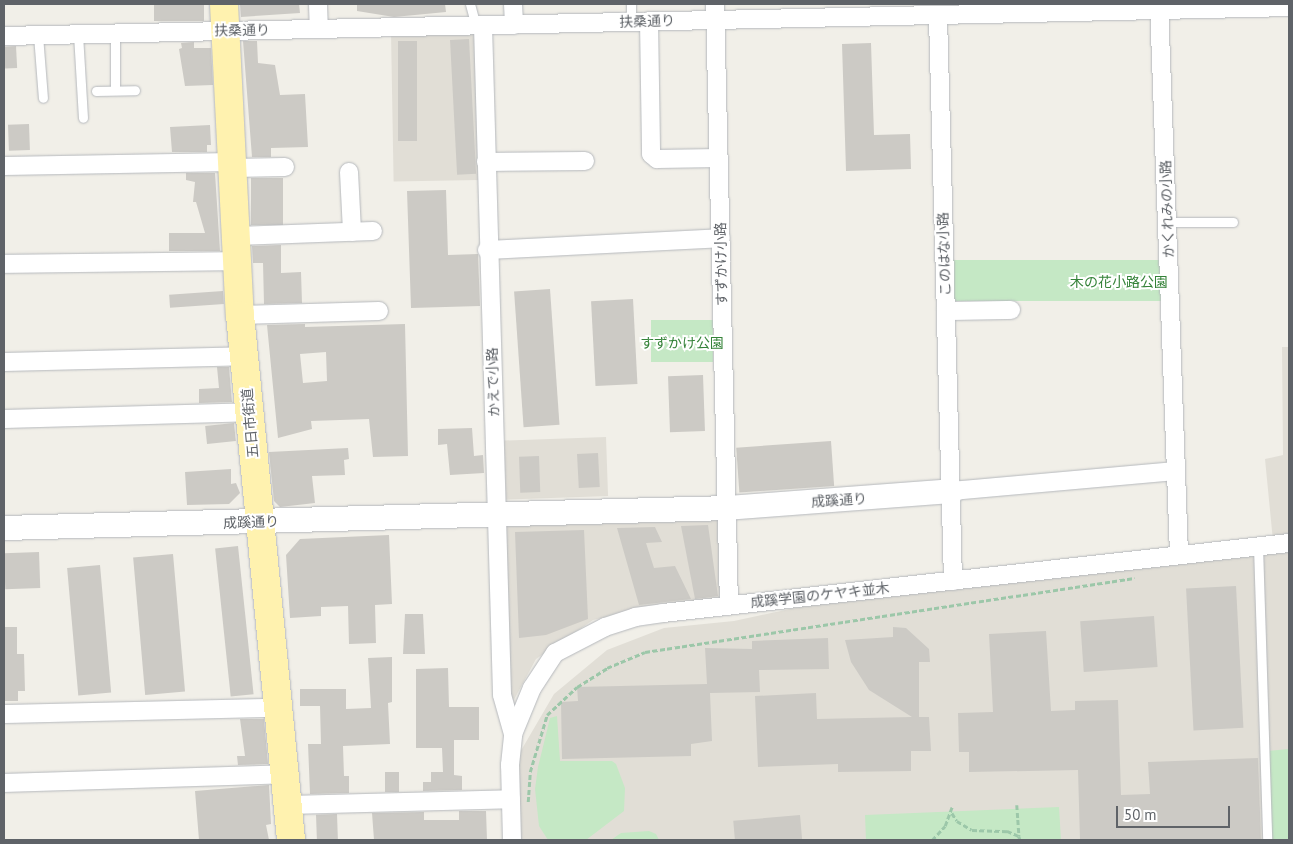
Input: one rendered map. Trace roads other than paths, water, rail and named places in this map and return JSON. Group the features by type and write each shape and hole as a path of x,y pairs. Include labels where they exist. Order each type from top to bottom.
{"main road":[{"name":"五日市街道","path":"224,4 240,315 291,840"}],"street":[{"path":"318,4 319,29"},
{"path":"513,4 514,25"},
{"name":"扶桑通り","path":"4,36 640,22 716,12 948,11 1219,6 1289,7"},
{"name":"かくれみの小路","path":"1159,8 1179,555"},
{"name":"このはな小路","path":"948,11 946,310 953,581"},
{"name":"すずかけ小路","path":"716,12 729,605"},
{"path":"640,22 651,154 656,159 719,158"},
{"name":"かえで小路","path":"480,26 498,514 502,695 513,734"},
{"path":"486,162 585,161"},
{"path":"4,166 232,165 285,167"},
{"path":"349,172 352,232"},
{"path":"4,264 237,248 352,232 373,231"},
{"path":"488,250 721,238"},
{"path":"946,310 1011,310"},
{"path":"240,315 379,312"},
{"path":"4,362 244,356"},
{"path":"4,419 249,412"},
{"path":"952,491 1175,471"},
{"name":"成蹊通り","path":"4,528 727,508 952,491"},
{"name":"成蹊学園のケヤキ並木","path":"512,840 513,734 532,688 556,653 587,636 629,619 729,605 1289,543"},
{"path":"4,714 277,708"},
{"path":"4,783 284,774"},
{"path":"288,805 511,799"}],"lane":[{"path":"470,4 480,26"},
{"path":"631,4 640,22"},
{"path":"115,33 115,90"},
{"path":"78,34 83,118"},
{"path":"38,35 43,98"},
{"path":"96,91 136,90"},
{"path":"1168,222 1233,222"},
{"path":"1258,546 1267,840"}],"park label":[{"name":"木の花小路公園","path":"1119,282"},
{"name":"すずかけ公園","path":"682,343"}]}
